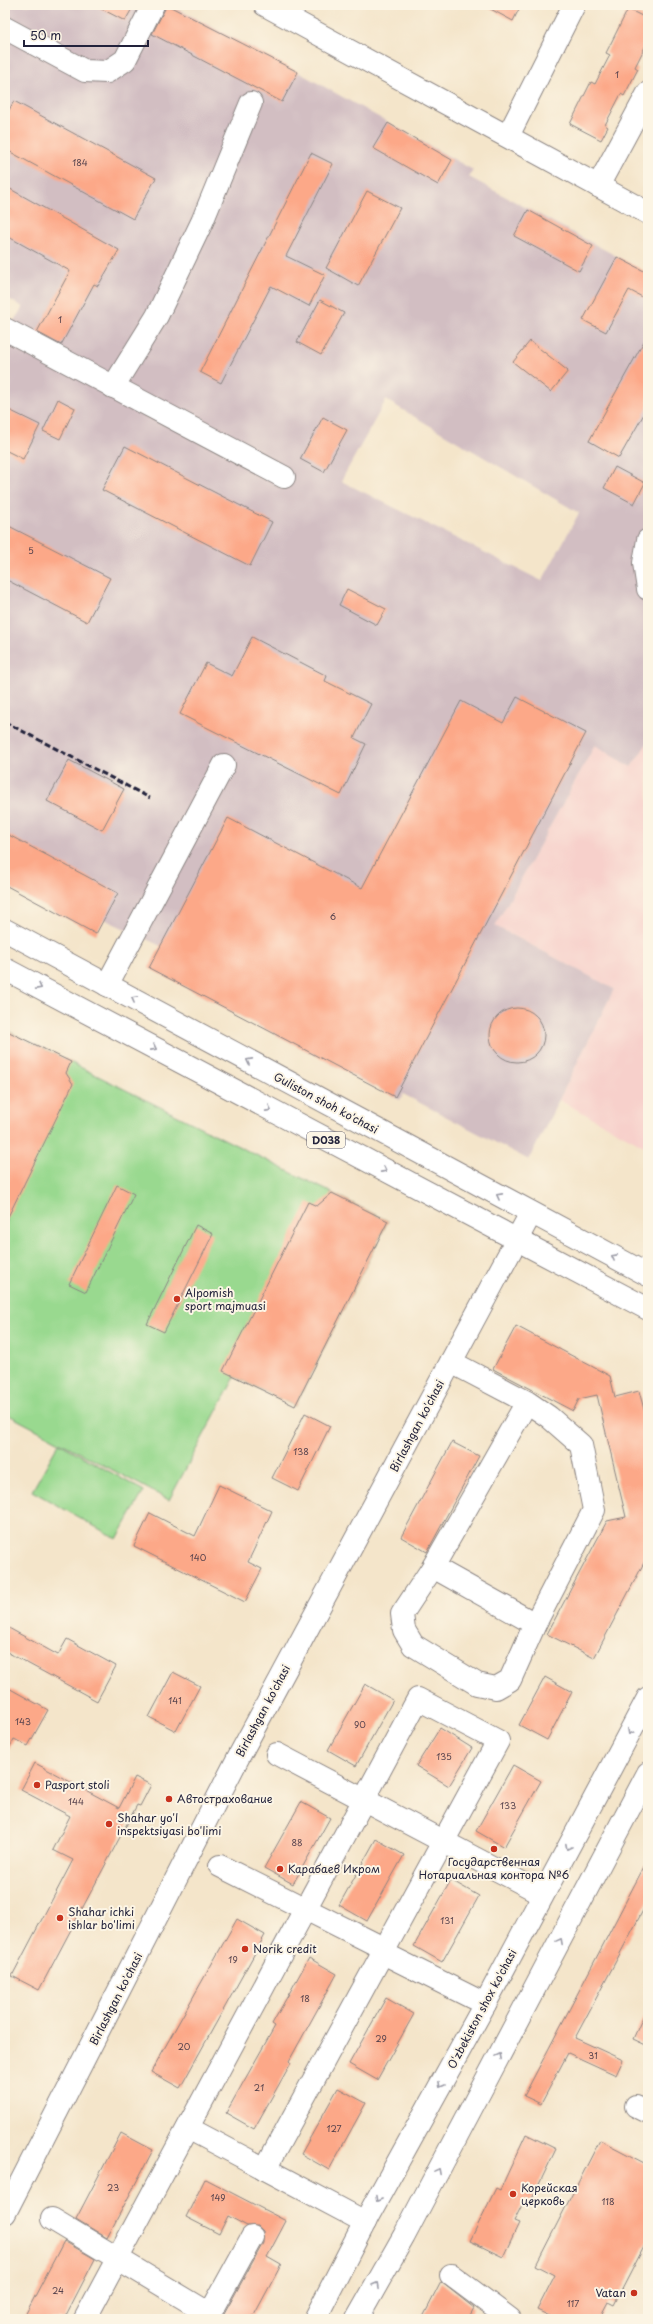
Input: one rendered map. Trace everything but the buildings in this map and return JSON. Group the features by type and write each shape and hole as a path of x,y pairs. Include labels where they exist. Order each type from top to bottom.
{"street":[{"path":"5,28 85,71 107,72 125,60 153,5"},
{"path":"265,5 648,212"},
{"path":"508,136 574,5"},
{"path":"598,186 648,94"},
{"path":"113,387 157,316 202,222 251,103"},
{"path":"5,329 284,478"},
{"path":"648,540 644,564 648,589"},
{"path":"107,985 224,765"},
{"name":"Guliston shoh ko'chasi","path":"6,933 107,985 648,1275"},
{"name":"D038","path":"5,969 648,1309"},
{"name":"Birlashgan ko'chasi","path":"5,2213 238,1758 531,1213"},
{"path":"451,1362 527,1402 549,1417 580,1445 594,1510 535,1624 510,1680 496,1688 477,1684 413,1644 404,1630 402,1614 433,1567 527,1402"},
{"path":"433,1567 535,1624"},
{"name":"O'zbekiston shox ko'chasi","path":"315,2319 365,2222 485,2004 648,1698"},
{"path":"85,2319 418,1699 498,1741 265,2170"},
{"path":"277,1754 543,1894"},
{"path":"357,2319 404,2236 648,1773"},
{"path":"220,1866 306,1909 485,2004"},
{"path":"188,2128 365,2222"},
{"path":"52,2219 208,2316 252,2237"},
{"path":"451,2275 510,2319"}],"shaded area":[{"path":"5,5 170,5 298,72 473,170 469,177 648,273 648,742 631,767 595,745 495,926 614,989 529,1160 403,1094 400,1100 149,968 161,946 104,919 96,934 5,885 5,334 23,307 5,297","holes":["386,400 579,513 542,581 341,481"]},
{"path":"648,742 648,1148 559,1100 614,989 495,926 595,745 631,767"}],"green space":[{"name":"Alpomish sport majmuasi","path":"8,1031 388,1221 295,1406 235,1377 169,1500 5,1413 5,1037"},
{"path":"59,1443 144,1491 117,1539 32,1491"}],"railway":[{"path":"5,722 150,798"}],"place":[{"name":"Alpomish sport majmuasi","path":"177,1299"},
{"name":"Pasport stoli","path":"37,1785"},
{"name":"Автострахование","path":"169,1799"},
{"name":"Shahar yo'l inspektsiyasi bo'limi","path":"109,1824"},
{"name":"Государственная Нотариальная контора №6","path":"494,1849"},
{"name":"Карабаев Икром","path":"280,1869"},
{"name":"Shahar ichki ishlar bo'limi","path":"60,1918"},
{"name":"Norik credit","path":"245,1949"},
{"name":"Корейская церковь","path":"513,2194"},
{"name":"Vatan","path":"634,2293"}]}
